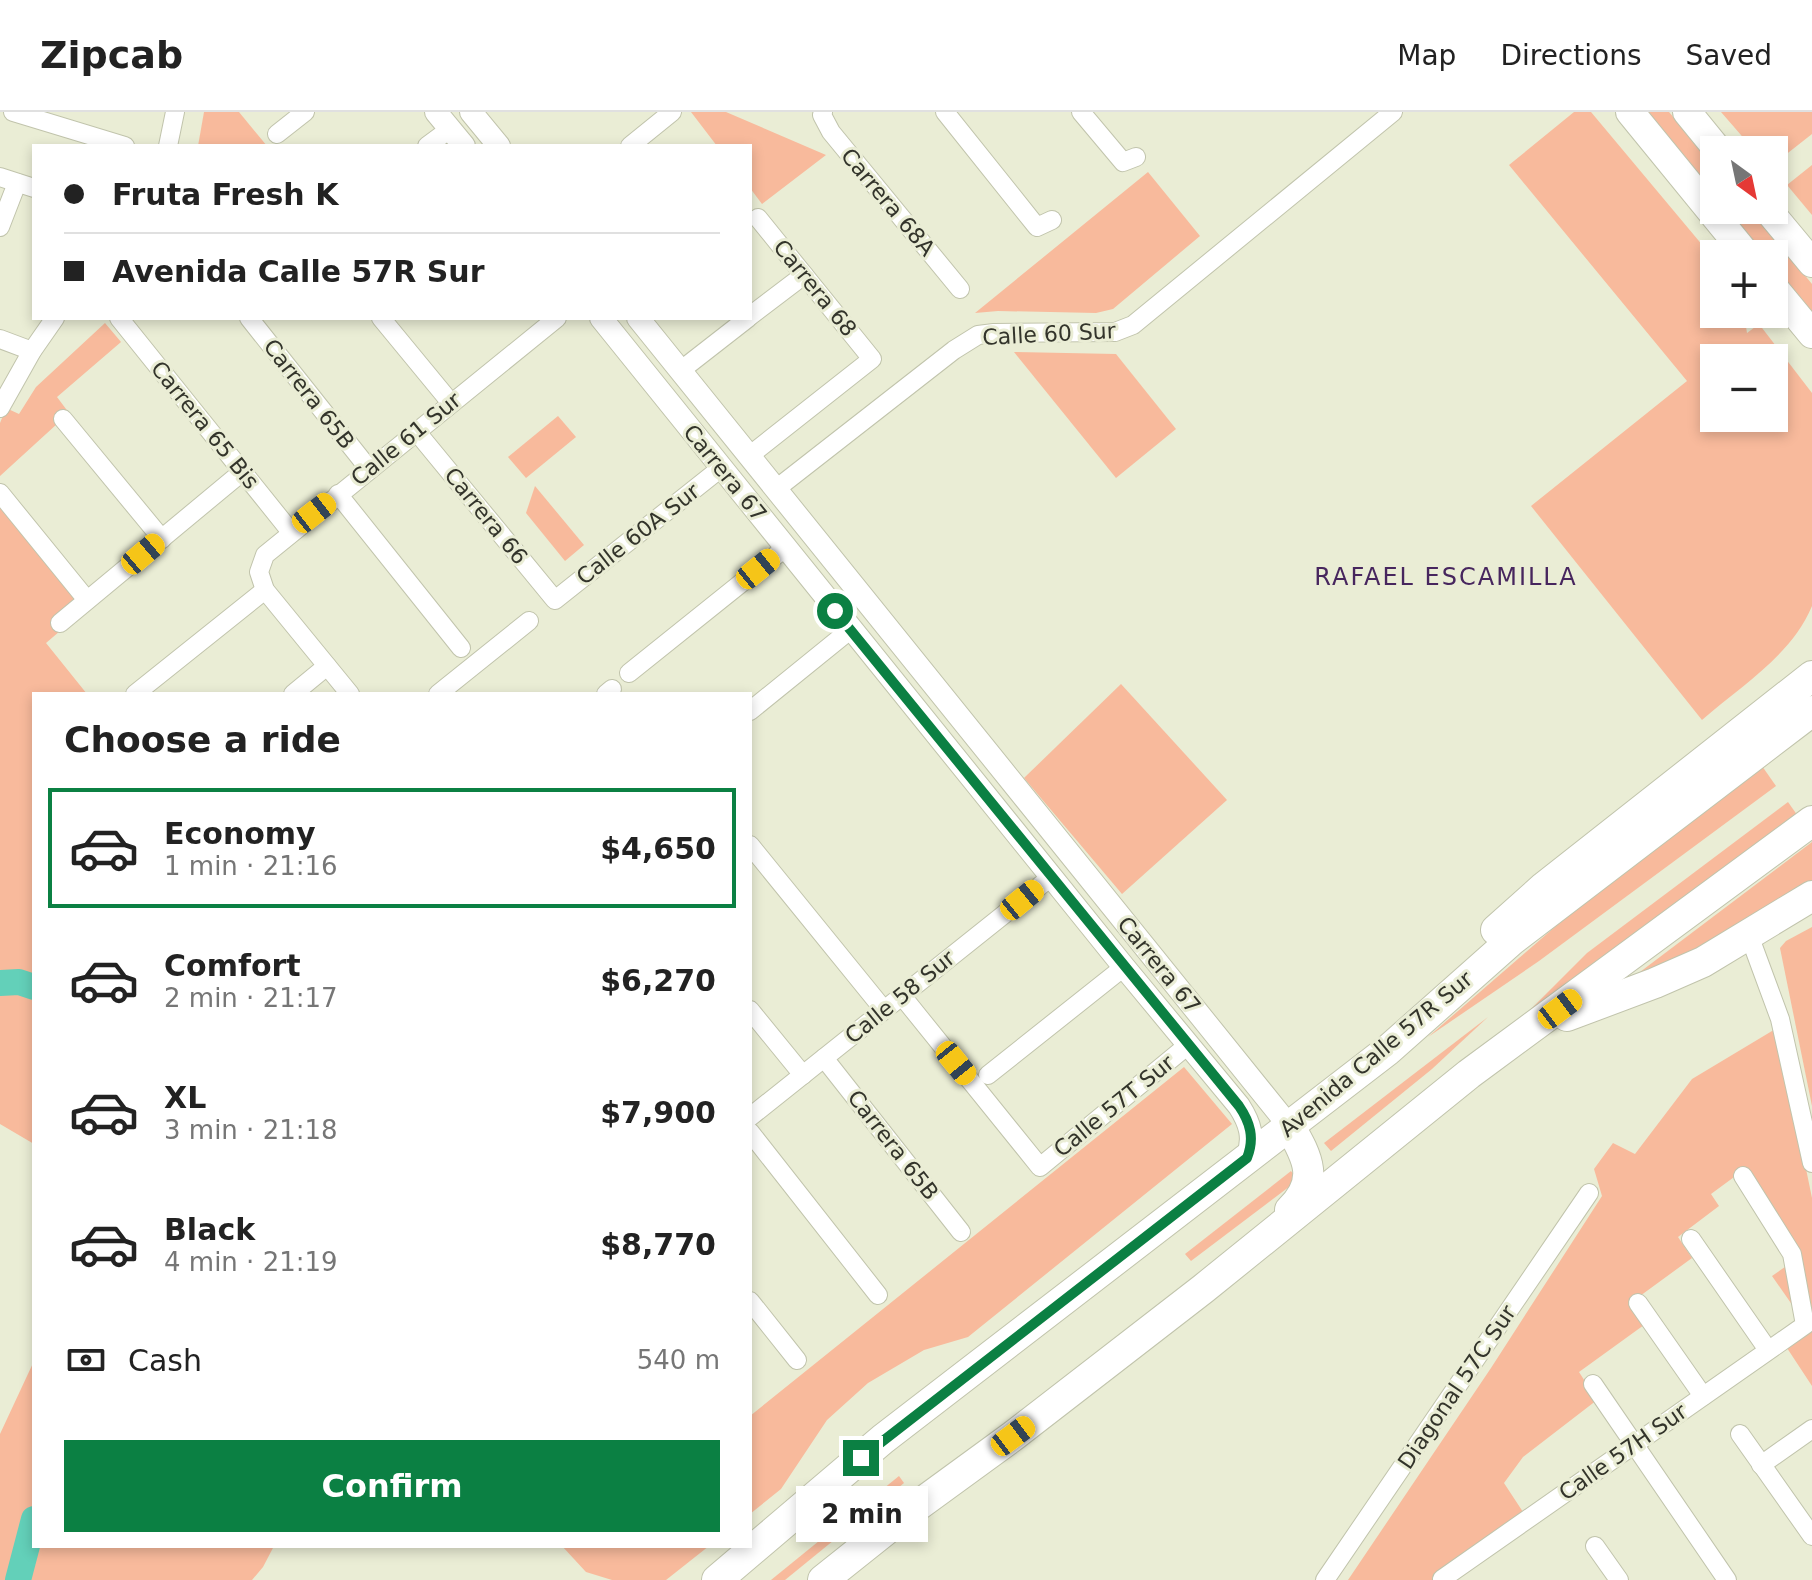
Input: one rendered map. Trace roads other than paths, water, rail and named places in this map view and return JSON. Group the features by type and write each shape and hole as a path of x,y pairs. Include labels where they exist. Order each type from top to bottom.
{"highway":[{"path":"1388,1050 1462,964 1507,919 1806,693 1812,665"},
{"name":"Avenida Calle 57R Sur","path":"717,1580 883,1439 1290,1127 1388,1050 1512,940 1754,757 1806,693"},
{"path":"823,1580 1203,1289 1469,1074 1810,823"},
{"path":"1535,1028 1681,973 1812,896"},
{"path":"1061,1399 1084,1369 1297,1202 1308,1180 1308,1165 1304,1149 1290,1127"},
{"path":"731,1580 759,1544"}],"main road":[{"path":"1630,112 1735,240"},
{"path":"1687,112 1707,136"},
{"path":"1780,224 1812,263"},
{"path":"1788,305 1812,334"}],"street":[{"path":"13,112 118,144"},
{"path":"168,144 175,112"},
{"path":"277,134 305,112"},
{"path":"632,144 672,112"},
{"name":"Carrera 68A","path":"823,112 831,132 960,289"},
{"path":"945,112 1037,227 1052,220"},
{"path":"1081,112 1123,162 1136,157"},
{"name":"Calle 60 Sur","path":"776,489 954,350 978,335 1115,332 1133,325 1393,112"},
{"path":"429,144 450,126 479,115 498,144"},
{"path":"0,227 17,183"},
{"name":"Carrera 68","path":"752,459 872,359 758,218"},
{"path":"752,315 804,275"},
{"path":"0,408 54,320"},
{"name":"Carrera 65 Bis","path":"121,320 291,532"},
{"name":"Carrera 65B","path":"251,320 369,469"},
{"path":"383,320 451,403"},
{"name":"Calle 61 Sur","path":"265,590 260,579 260,565 272,547 555,320"},
{"name":"Carrera 67","path":"603,320 1246,1117 1252,1139 1247,1158"},
{"name":"Carrera 67","path":"640,320 1290,1127"},
{"path":"680,371 745,320"},
{"path":"0,339 32,351"},
{"path":"63,419 162,539"},
{"name":"Carrera 66","path":"416,431 555,600"},
{"path":"726,475 752,459"},
{"path":"60,623 242,472"},
{"name":"Calle 60A Sur","path":"555,600 726,475"},
{"path":"0,493 87,600"},
{"path":"338,494 461,648"},
{"path":"629,673 785,548"},
{"path":"138,692 265,590 348,692"},
{"path":"440,692 529,621"},
{"path":"752,709 850,630"},
{"path":"295,692 327,666"},
{"path":"752,847 884,1010"},
{"name":"Calle 58 Sur","path":"752,1115 1051,877"},
{"path":"1749,935 1780,1019 1812,1163"},
{"path":"988,1075 1124,967"},
{"name":"Calle 57T Sur","path":"902,996 1040,1167 1188,1045"},
{"path":"752,1012 803,1075"},
{"name":"Carrera 65B","path":"824,1058 961,1232"},
{"path":"752,1135 878,1295"},
{"name":"Calle 57H Sur","path":"1442,1579 1805,1325 1792,1254 1743,1176"},
{"name":"Diagonal 57C Sur","path":"1325,1580 1589,1193"},
{"path":"1691,1239 1768,1350"},
{"path":"1638,1303 1703,1396"},
{"path":"752,1304 797,1360"},
{"path":"1593,1384 1727,1580"},
{"path":"1761,1465 1812,1429"},
{"path":"1740,1434 1812,1536"},
{"path":"1595,1546 1615,1574 1595,1580"}],"waterway":[{"path":"0,983 19,982 32,986"},
{"path":"18,1580 32,1527"}],"district":[{"name":"RAFAEL ESCAMILLA","path":"1446,577"}]}
